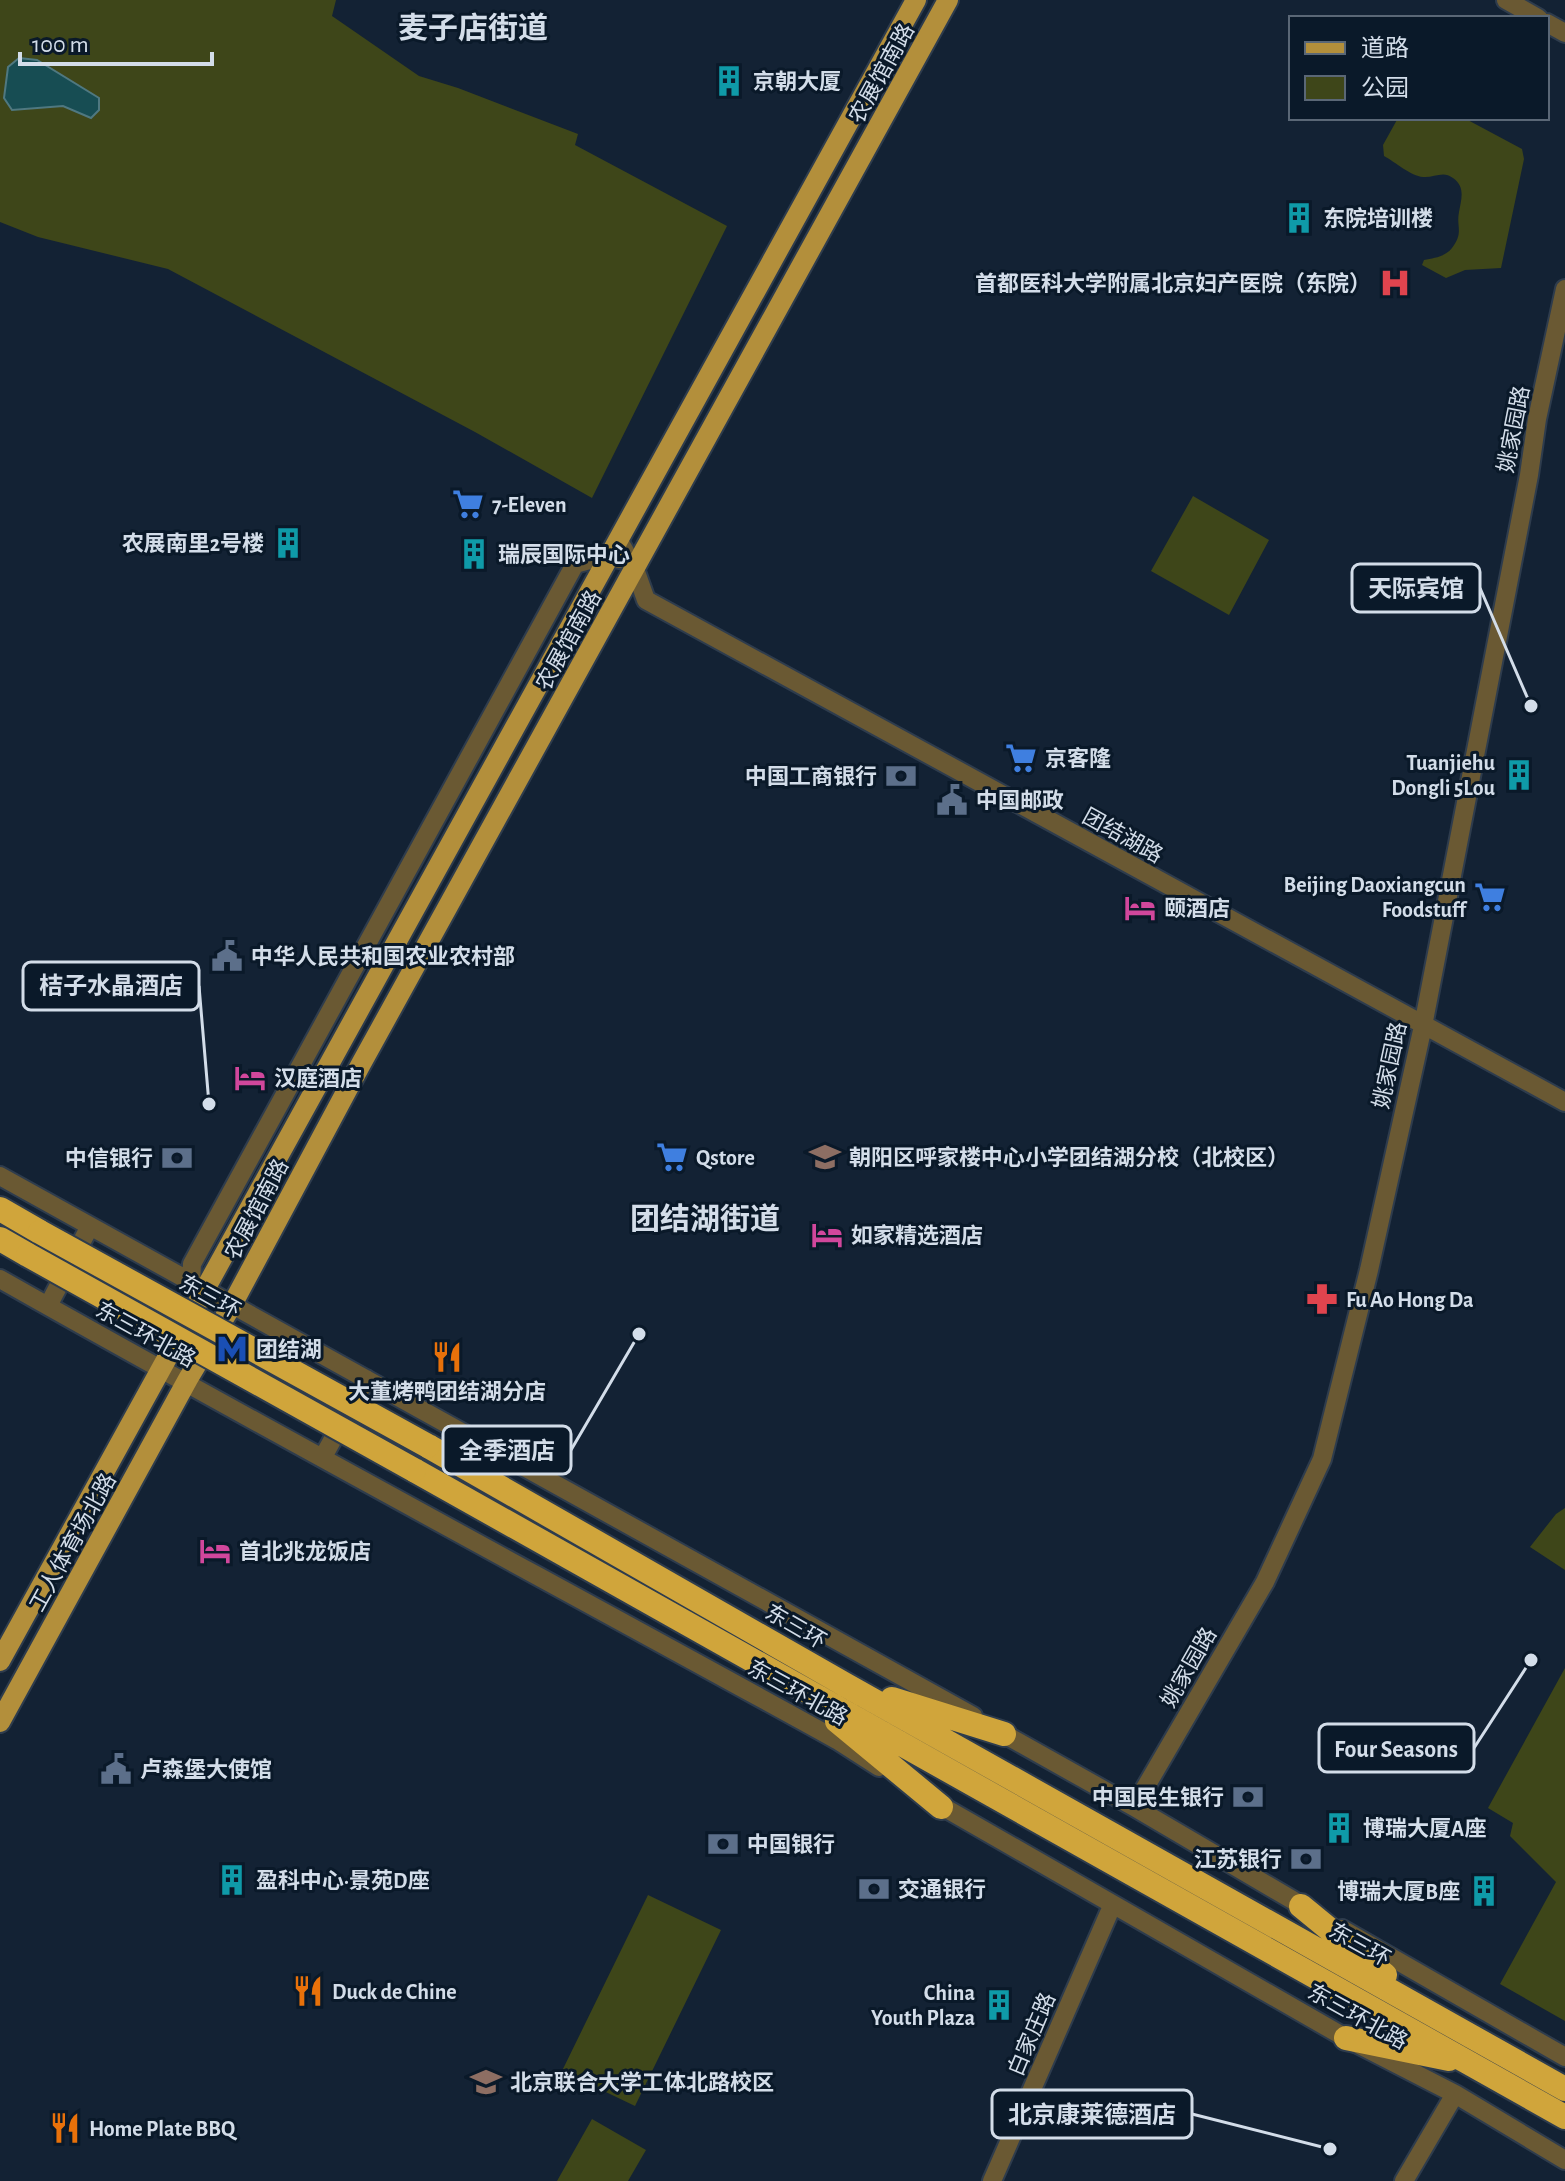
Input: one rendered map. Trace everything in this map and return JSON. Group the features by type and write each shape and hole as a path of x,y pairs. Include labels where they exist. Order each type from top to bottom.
{"highway":[{"name":"东三环","path":"0,1209 428,1446 1565,2089"},
{"path":"0,1239 1565,2117"},
{"path":"789,1681 941,1807"},
{"path":"844,1684 1004,1734"},
{"path":"1301,1906 1433,2015"},
{"path":"1346,2038 1473,2064"},
{"path":"1520,2064 1565,2081"}],"main road":[{"name":"农展馆南路","path":"160,1370 197,1286 615,547 916,0"},
{"name":"农展馆南路","path":"186,1384 948,0"},
{"name":"工人体育场北路","path":"0,1661 160,1370"},
{"name":"工人体育场北路","path":"0,1722 186,1384"}],"street":[{"path":"1506,0 1534,16"},
{"name":"姚家园路","path":"1134,1807 1265,1582 1322,1459 1369,1270 1423,1026 1529,475 1537,419 1565,289"},
{"name":"团结湖路","path":"615,547 635,569 646,600 1565,1102"},
{"path":"0,1176 1134,1807 1565,2057"},
{"path":"48,1306 90,1226"},
{"name":"东三环北路","path":"0,1279 160,1370 837,1740 941,1807 1112,1906 1346,2038 1455,2094 1565,2160"},
{"path":"323,1457 366,1379"},
{"name":"白家庄路","path":"992,2181 1112,1906"},
{"path":"1404,2181 1455,2094"}],"green space":[{"path":"0,0 336,0 332,16 419,76 578,134 575,145 727,226 592,498 475,432 168,269 38,237 0,222"},
{"path":"1397,120 1468,120 1522,149 1524,159 1501,268 1465,270 1446,278 1422,265 1424,260 1446,253 1456,242 1461,190 1449,176 1418,176 1408,171 1384,156 1383,145"},
{"path":"1193,496 1269,540 1229,615 1151,571"},
{"path":"1565,1508 1565,1570 1530,1547 1556,1514"},
{"path":"1565,1668 1565,2021 1500,1984 1556,1882 1510,1836 1513,1823 1488,1808"},
{"path":"648,1895 721,1930 635,2106 562,2071"},
{"path":"592,2119 646,2150 628,2181 557,2181"}],"shaded area":[{"path":"19,58 37,60 99,98 99,110 91,118 63,106 12,110 4,98 8,67"}],"place":[{"name":"京朝大厦","path":"729,81"},
{"name":"东院培训楼","path":"1299,218"},
{"name":"首都医科大学附属北京妇产医院（东院）","path":"1395,283"},
{"name":"7-Eleven","path":"468,504"},
{"name":"农展南里2号楼","path":"288,543"},
{"name":"瑞辰国际中心","path":"474,554"},
{"name":"天际宾馆","path":"1531,706"},
{"name":"京客隆","path":"1021,758"},
{"name":"Tuanjiehu Dongli 5Lou","path":"1519,775"},
{"name":"中国工商银行","path":"901,776"},
{"name":"中国邮政","path":"952,800"},
{"name":"Beijing Daoxiangcun Foodstuff","path":"1490,897"},
{"name":"颐酒店","path":"1140,908"},
{"name":"中华人民共和国农业农村部","path":"227,956"},
{"name":"汉庭酒店","path":"250,1078"},
{"name":"桔子水晶酒店","path":"209,1104"},
{"name":"Qstore","path":"672,1157"},
{"name":"朝阳区呼家楼中心小学团结湖分校（北校区）","path":"825,1157"},
{"name":"中信银行","path":"177,1158"},
{"name":"如家精选酒店","path":"827,1235"},
{"name":"Fu Ao Hong Da","path":"1322,1299"},
{"name":"全季酒店","path":"639,1334"},
{"name":"团结湖","path":"232,1349"},
{"name":"大董烤鸭团结湖分店","path":"447,1357"},
{"name":"首北兆龙饭店","path":"215,1551"},
{"name":"Four Seasons","path":"1531,1660"},
{"name":"卢森堡大使馆","path":"116,1769"},
{"name":"中国民生银行","path":"1248,1797"},
{"name":"博瑞大厦A座","path":"1339,1828"},
{"name":"中国银行","path":"723,1844"},
{"name":"江苏银行","path":"1306,1859"},
{"name":"盈科中心·景苑D座","path":"232,1880"},
{"name":"交通银行","path":"874,1889"},
{"name":"博瑞大厦B座","path":"1484,1891"},
{"name":"Duck de Chine","path":"308,1991"},
{"name":"China Youth Plaza","path":"999,2005"},
{"name":"北京联合大学工体北路校区","path":"486,2082"},
{"name":"Home Plate BBQ","path":"65,2128"},
{"name":"北京康莱德酒店","path":"1330,2149"}],"district":[{"name":"麦子店街道","path":"473,28"},
{"name":"团结湖街道","path":"705,1219"}]}
